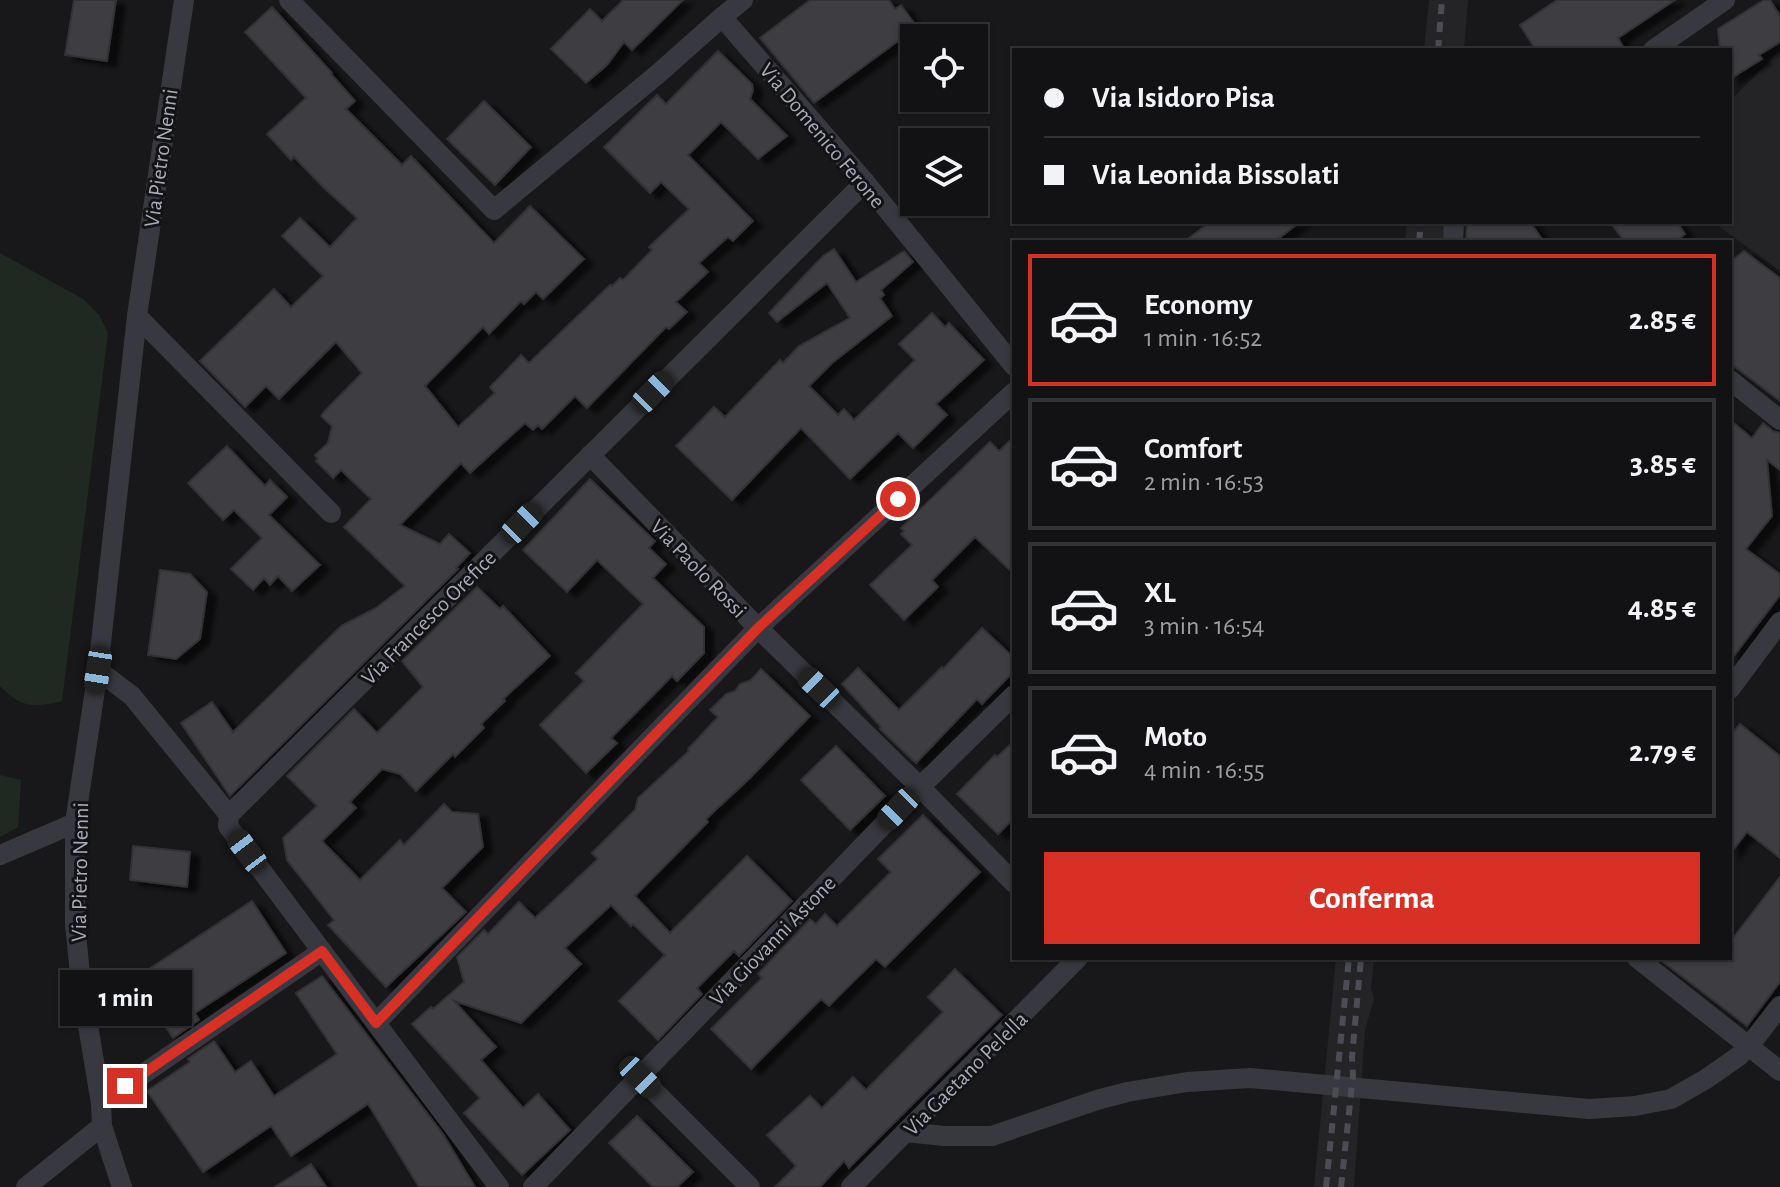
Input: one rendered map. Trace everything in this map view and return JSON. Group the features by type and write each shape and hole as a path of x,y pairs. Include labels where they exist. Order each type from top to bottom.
{"street":[{"name":"Via Pietro Nenni","path":"122,1187 102,1126 81,984 75,924 75,823 98,670 137,316 184,0"},
{"path":"289,0 494,210 743,0"},
{"path":"1656,48 1725,0"},
{"name":"Via Domenico Ferone","path":"722,17 865,182 1012,364"},
{"name":"Via Francesco Orefice","path":"229,815 865,182"},
{"path":"137,316 331,513"},
{"path":"1732,382 1780,420"},
{"path":"376,1023 758,628 1012,394"},
{"name":"Via Paolo Rossi","path":"590,455 758,628 1012,881"},
{"path":"1732,685 1780,622"},
{"path":"98,670 132,696 229,815 228,826 499,1187"},
{"name":"Via Giovanni Astone","path":"533,1187 920,787 1012,697"},
{"path":"0,855 75,823"},
{"path":"101,1103 322,951"},
{"name":"Via Gaetano Pelella","path":"851,1187 1076,960"},
{"path":"1640,960 1780,1071"},
{"path":"906,1132 992,1136 1127,1092 1176,1083 1250,1078 1613,1109 1671,1099 1724,1067 1749,1046 1780,1006"},
{"path":"640,1077 750,1187"},
{"path":"26,1187 102,1126"}],"shaded area":[{"path":"1429,0 1468,0 1464,48 1424,48"},
{"path":"1780,50 1780,271 1716,224 1732,224 1732,99"},
{"path":"1407,224 1446,224 1444,240 1405,240"},
{"path":"0,253 83,299 99,315 108,333 62,701 43,705 14,699 0,686"},
{"path":"0,775 21,780 18,827 0,837"},
{"path":"1336,960 1374,960 1371,988 1374,999 1365,1030 1354,1187 1314,1187"}],"building":[{"path":"74,0 116,0 107,61 65,55"},
{"path":"623,0 683,0 632,50 624,42 607,65 586,83 551,49 590,9 602,21"},
{"path":"810,0 889,0 895,9 901,5 915,24 900,24 900,40 814,103 760,38"},
{"path":"1557,0 1675,0 1618,38 1624,48 1535,48 1520,25"},
{"path":"1764,0 1770,0 1780,16 1780,42 1759,55 1762,59 1732,78 1732,48 1720,48 1718,29"},
{"path":"272,7 355,101 346,109 402,165 411,156 494,243 530,206 584,259 543,299 536,292 524,304 521,301 489,334 483,327 425,386 458,427 495,393 490,387 521,355 529,363 610,285 620,278 623,280 652,250 649,247 689,209 661,182 650,193 604,147 657,95 666,104 718,51 752,84 750,99 787,136 758,159 721,122 688,155 753,221 733,241 728,237 699,263 708,272 676,302 687,312 669,329 666,327 587,408 575,396 542,429 538,425 533,430 525,423 470,473 461,463 400,525 440,544 449,534 470,553 458,569 230,796 181,723 212,702 233,732 341,626 376,608 405,586 344,527 371,499 341,470 333,478 316,461 315,455 328,443 332,426 321,416 362,373 336,342 279,399 266,386 245,407 200,361 274,289 291,307 323,276 282,236 300,218 330,247 357,218 294,157 291,160 267,134 306,98 245,32"},
{"path":"484,101 531,147 495,185 447,139"},
{"path":"1207,224 1297,224 1277,240 1187,240"},
{"path":"1467,224 1531,224 1543,240 1466,240"},
{"path":"1612,224 1678,224 1685,234 1678,240 1624,240"},
{"path":"834,249 856,282 904,251 913,262 881,290 884,295 880,298 892,316 832,363 809,386 838,415 844,409 854,420 915,360 899,344 932,313 945,327 949,323 984,360 936,404 947,415 913,448 898,433 850,479 801,428 732,500 676,446 714,407 725,417 780,360 783,363 799,346 850,318 827,283 777,322 769,313 823,256"},
{"path":"1744,251 1780,278 1780,401 1732,365 1732,260"},
{"path":"1732,422 1752,438 1763,423 1780,433 1780,470 1767,460 1772,516 1746,549 1780,574 1780,595 1732,658"},
{"path":"1012,439 1012,572 975,537 932,580 938,587 904,620 870,585 912,545 901,534 904,531 901,528 990,442 999,451"},
{"path":"227,446 265,486 270,480 287,497 269,515 320,565 292,591 278,576 270,585 264,578 253,590 231,569 262,538 234,510 223,520 188,483"},
{"path":"590,479 655,541 649,548 666,564 653,578 704,627 704,653 677,681 672,676 611,738 617,743 586,773 540,725 584,681 576,673 643,604 597,560 567,592 523,550"},
{"path":"160,570 190,574 207,592 200,639 176,659 148,655"},
{"path":"477,587 500,609 503,606 550,656 503,699 505,701 481,724 484,728 416,791 400,774 382,769 350,802 356,808 322,841 360,880 400,840 404,845 444,804 452,812 478,814 483,847 442,888 466,912 386,987 328,925 334,920 287,860 283,838 317,806 287,776 354,709 377,733 423,687 402,661"},
{"path":"982,628 1012,656 1012,673 982,704 977,699 916,763 880,729 842,684 858,668 899,710"},
{"path":"761,669 810,716 706,819 708,822 635,896 670,933 747,856 792,901 739,956 734,951 697,988 702,994 658,1040 619,1001 665,955 611,905 565,948 581,964 521,1023 454,1001 496,1047 481,1060 523,1108 538,1094 570,1130 522,1175 464,1113 480,1098 412,1024 464,982 457,957 484,930 488,934 519,902 535,918 598,859 592,853 635,810 638,798 689,751 718,717 710,710 726,694 751,680"},
{"path":"1740,724 1780,756 1780,858 1747,832 1732,851 1732,734"},
{"path":"1012,743 1012,820 998,834 957,794 995,755 997,757"},
{"path":"836,746 885,796 850,830 801,780"},
{"path":"923,815 980,872 885,967 876,959 829,1006 821,999 751,1069 711,1029 762,978 758,974 810,919 816,924 825,914 837,926 891,872 878,859"},
{"path":"133,846 190,852 187,887 130,880"},
{"path":"1780,877 1780,982 1747,1026 1661,960 1732,960 1732,939"},
{"path":"252,901 286,953 195,1013 199,1020 173,1038 134,979"},
{"path":"955,969 1002,1015 849,1168 844,1161 820,1187 775,1187 796,1166 767,1135 810,1096 822,1108 853,1077 866,1090 943,1012 928,997"},
{"path":"322,976 443,1134 475,1187 419,1187 368,1104 291,1156 271,1126 203,1172 147,1091 190,1062 188,1059 214,1041 235,1072 251,1061 274,1096 337,1054 296,993"},
{"path":"637,1116 693,1172 677,1187 653,1187 609,1143"},
{"path":"311,1164 326,1187 275,1187"}],"railway":[{"path":"1438,48 1442,0"},
{"path":"1419,240 1421,224"},
{"path":"1326,1187 1349,960"},
{"path":"1341,1187 1361,960"}],"route":[{"path":"125,1086 322,951 376,1023 758,628 898,499"}]}
